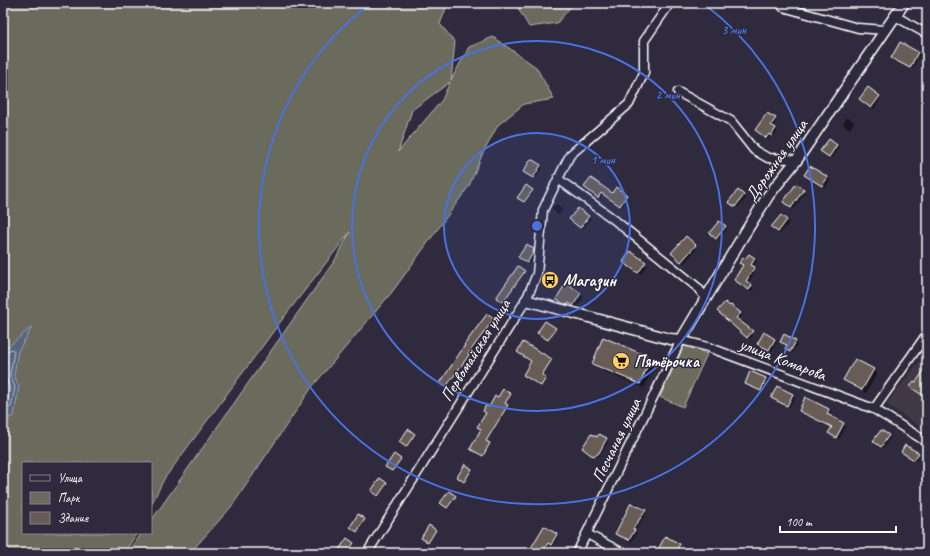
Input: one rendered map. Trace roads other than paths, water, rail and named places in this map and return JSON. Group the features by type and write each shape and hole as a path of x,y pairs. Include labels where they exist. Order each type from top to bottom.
{"street":[{"path":"526,300 537,274 543,210 570,154 629,104 644,73 644,41 670,3"},
{"path":"781,3 783,7 858,28 885,30"},
{"name":"Дорожная улица","path":"681,340 705,297 768,196 796,161 904,3"},
{"path":"895,16 927,34"},
{"path":"678,92 731,121 754,150 768,158 790,159 796,161"},
{"path":"558,179 612,218 696,287 705,297"},
{"name":"Первомайская улица","path":"367,553 526,300 670,339 681,340"},
{"path":"874,409 927,334"},
{"name":"улица Комарова","path":"681,340 708,347 874,409 927,442"},
{"name":"Песчаная улица","path":"577,553 681,340"},
{"path":"586,534 623,553"}],"water":[{"path":"33,326 18,351 14,376 19,386 14,416 7,419 3,400 3,351"}],"place":[{"name":"Магазин","path":"550,280"},
{"name":"Пятёрочка","path":"621,361"}]}
